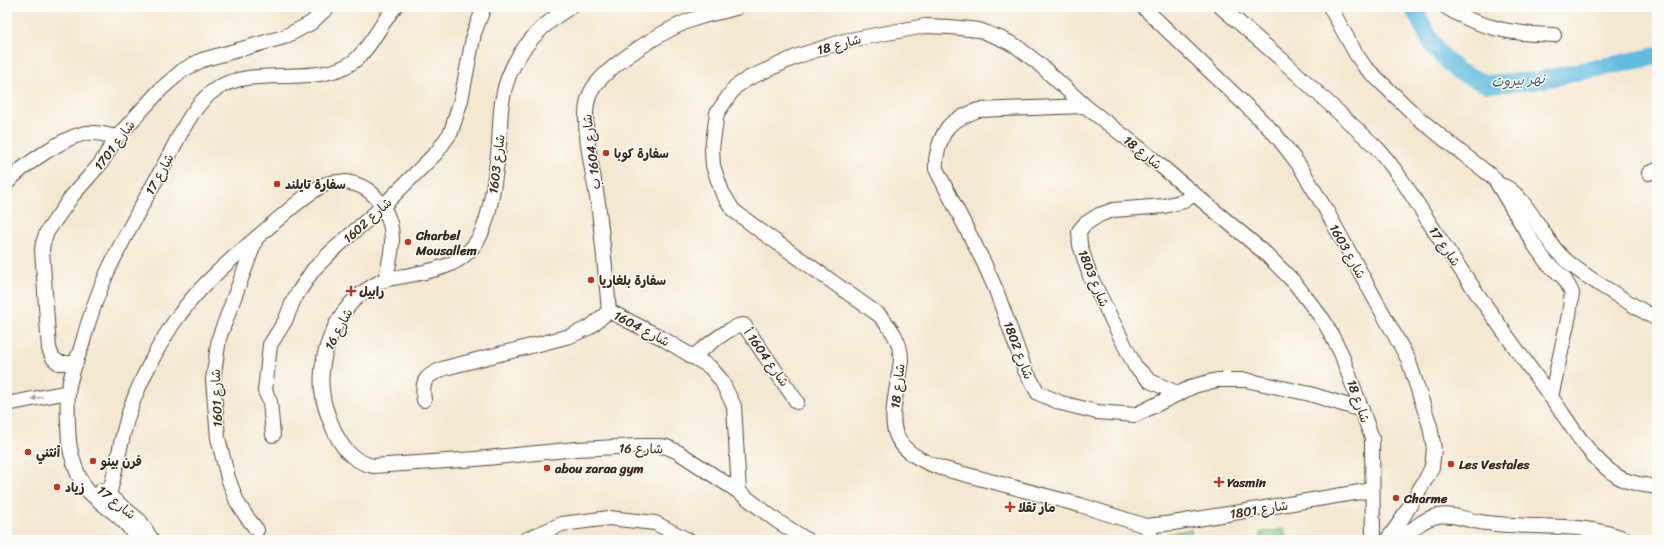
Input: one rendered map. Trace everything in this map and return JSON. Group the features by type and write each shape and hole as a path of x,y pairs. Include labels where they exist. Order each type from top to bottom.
{"street":[{"name":"شارع 1701","path":"76,363 59,363 53,358 49,349 42,250 46,232 72,196 101,163 117,137 161,89 183,70 202,60 284,37 311,23 328,7"},
{"name":"شارع 17","path":"136,540 112,498 84,486 76,468 70,447 68,392 90,317 107,273 132,223 193,112 215,89 227,83 239,80 314,74 341,68 353,61 362,52 395,7"},
{"name":"شارع 1602","path":"273,435 270,402 265,391 270,345 285,320 294,299 314,270 331,252 383,206 437,152 451,132 461,100 474,33 484,7"},
{"name":"شارع 1603","path":"385,280 453,264 470,252 476,244 483,231 490,204 499,146 502,101 513,66 525,45 537,32 554,17 570,7"},
{"name":"شارع 1603","path":"1143,7 1275,134 1290,154 1326,210 1408,359 1430,426 1434,449 1432,467 1427,478 1400,522 1387,540"},
{"name":"شارع 17","path":"1221,7 1286,64 1388,161 1516,350 1582,442 1604,466 1615,475 1628,481 1657,487"},
{"path":"1330,7 1356,54 1365,67 1432,130 1487,171 1494,178 1534,246 1547,263 1564,278 1572,293 1569,315 1551,397"},
{"path":"1446,7 1458,15 1491,28 1524,34 1554,35"},
{"name":"شارع 1604 ب","path":"609,310 599,209 588,144 586,114 590,93 604,75 613,67 666,32 694,18 736,8"},
{"name":"شارع 18","path":"1146,526 1080,506 927,464 911,455 897,440 893,424 901,360 901,351 894,333 879,315 758,229 734,210 722,192 713,166 712,149 717,113 735,87 749,78 798,56 844,41 925,26 979,30 1016,46 1038,63 1085,106 1137,146 1227,220 1277,265 1324,320 1341,353 1372,438 1373,540"},
{"name":"شارع 1802","path":"1085,106 978,110 966,115 948,128 935,157 936,169 984,263 996,290 1025,370 1038,393 1060,403 1097,412 1135,415 1194,386 1217,380 1246,380 1310,394 1362,410"},
{"path":"7,183 25,167 67,140 77,136 94,133 117,137"},
{"path":"112,498 118,454 133,402 171,327 190,301 219,272 256,238 317,189 336,182 355,184 367,189 383,206 390,225 393,243 385,280"},
{"path":"1498,185 1505,186 1511,190 1527,208 1556,250 1572,266 1657,319"},
{"name":"شارع 1803","path":"1179,394 1150,381 1135,366 1090,276 1080,245 1079,231 1085,224 1099,215 1113,210 1164,206 1184,201 1194,194"},
{"name":"شارع 1601","path":"256,238 219,338 213,380 218,438 228,478 237,502 257,530"},
{"name":"شارع 16","path":"385,280 352,302 334,328 324,356 322,388 326,410 341,444 348,454 362,464 373,466 476,459 577,449 667,447 678,452 739,492 777,521 807,540"},
{"name":"شارع 1604","path":"424,400 422,388 424,382 435,372 445,368 570,336 590,327 609,310 660,337 710,367 721,380 734,406 739,492"},
{"name":"شارع 1604 أ","path":"692,357 731,329 741,324 744,325 797,402"},
{"path":"7,404 68,392"},
{"path":"112,498 119,488 121,446"},
{"name":"شارع 17","path":"76,468 140,521 152,540"},
{"name":"شارع 1801","path":"1146,526 1173,523 1372,490"},
{"path":"1400,540 1431,517 1444,515 1480,522 1522,526 1590,529 1614,534 1627,540"},
{"path":"525,540 562,524 609,518 655,523 688,540"},
{"path":"1146,526 1153,540"}],"green space":[{"path":"1191,529 1192,540 1164,540 1167,534"},
{"path":"1284,529 1286,540 1261,540 1260,533"}],"waterway":[{"name":"نهر بيروت","path":"1413,7 1435,49 1457,71 1487,84 1534,81 1657,56"}],"place":[{"name":"سفارة كوبا","path":"606,153"},
{"name":"سفارة تايلند","path":"277,184"},
{"name":"Charbel Mousallem","path":"408,242"},
{"name":"سفارة بلغاريا","path":"591,280"},
{"name":"رابيل","path":"351,291"},
{"name":"أنثني","path":"28,452"},
{"name":"فرن بينو","path":"93,461"},
{"name":"Les Vestales","path":"1451,464"},
{"name":"abou zaraa gym","path":"547,468"},
{"name":"Yasmin","path":"1219,482"},
{"name":"زياد","path":"57,487"},
{"name":"Charme","path":"1396,498"},
{"name":"مار تقلا","path":"1010,507"}]}
